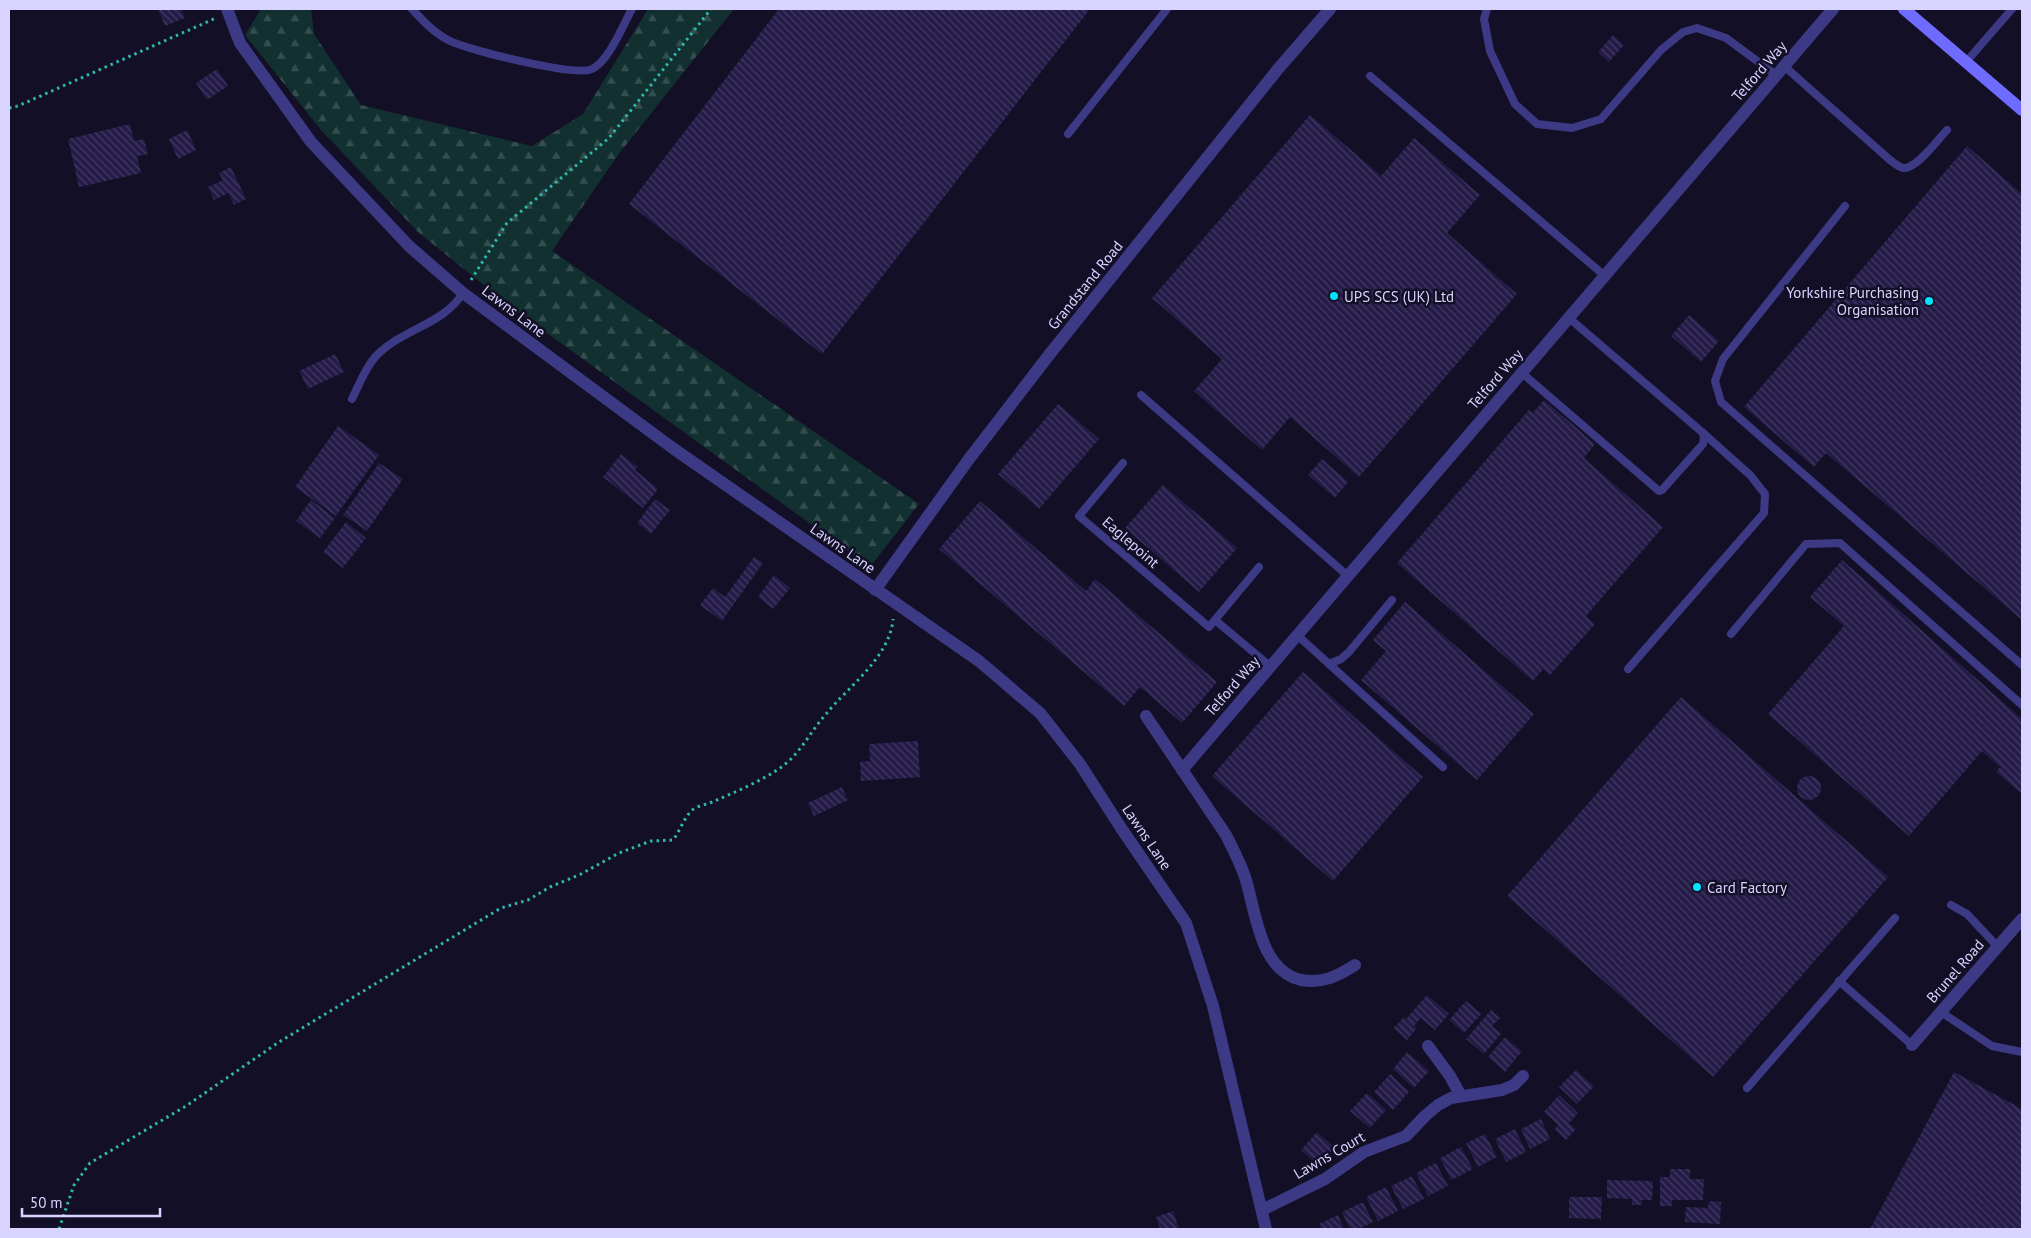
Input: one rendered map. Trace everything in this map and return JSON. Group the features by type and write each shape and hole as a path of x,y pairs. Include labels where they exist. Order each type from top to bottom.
{"street":[{"name":"Grandstand Road","path":"875,590 969,459 1049,356 1278,69 1329,9"},
{"name":"Telford Way","path":"1182,770 1833,9"},
{"path":"1904,9 2022,110"},
{"name":"Lawns Lane","path":"228,11 240,43 311,142 409,246 463,293 674,449 979,662 1040,712 1080,764 1186,923 1213,1006 1266,1229"},
{"path":"1146,716 1226,835 1237,855 1263,941 1270,957 1280,969 1294,978 1309,982 1339,976 1355,965"},
{"name":"Brunel Road","path":"1912,1045 2022,919"},
{"path":"1428,1046 1450,1076 1461,1096"},
{"name":"Lawns Court","path":"1262,1210 1325,1179 1364,1152 1406,1136 1438,1105 1451,1098 1502,1090 1514,1085 1523,1076"}],"lane":[{"path":"412,9 428,27 450,41 486,52 572,71 591,70 603,61 632,9"},
{"path":"1068,134 1167,9"},
{"path":"1487,9 1484,19 1490,51 1515,104 1537,124 1572,128 1602,119 1661,50 1683,32 1697,28 1726,38 1780,71 1890,160 1904,168 1911,167 1919,161 1947,130"},
{"path":"1966,62 2012,9"},
{"path":"1370,76 1605,276"},
{"path":"1845,206 1723,359 1715,380 1721,402 2022,665"},
{"path":"352,399 368,366 377,355 404,335 436,319 456,304 463,293"},
{"path":"1569,318 1750,475 1765,494 1764,513 1628,669"},
{"path":"1522,373 1658,491 1662,490 1702,444 1704,437 1702,432"},
{"path":"1141,395 1348,576"},
{"name":"Eaglepoint","path":"1123,463 1079,516 1210,627 1215,620 1270,666"},
{"path":"1731,634 1806,544 1840,543 2022,705"},
{"path":"1215,620 1259,567"},
{"path":"1328,664 1341,659 1349,652 1392,600"},
{"path":"1297,636 1443,767"},
{"path":"1951,904 1967,914 1998,947"},
{"path":"1747,1088 1895,918"},
{"path":"1840,981 1912,1045"},
{"path":"1941,1012 1992,1046 2022,1052"}],"path":[{"path":"463,293 507,223 609,138 711,9"},
{"path":"9,108 18,106 228,11"},
{"path":"59,1229 74,1185 90,1162 186,1106 254,1061 278,1042 501,908 528,900 620,853 651,841 673,840 684,819 693,809 747,786 781,767 798,753 816,726 839,698 857,682 872,664 881,651 892,625 894,604"}],"green space":[{"path":"261,9 311,9 314,34 361,105 532,146 583,114 648,9 734,9 618,155 552,251 919,504 870,567 511,307 418,232 321,130 245,35"}],"building":[{"path":"158,9 181,9 185,18 165,26"},
{"path":"779,9 1090,9 822,354 629,204"},
{"path":"1613,35 1624,45 1609,62 1598,52"},
{"path":"217,69 228,86 207,100 196,83"},
{"name":"UPS SCS (UK) Ltd","path":"1310,115 1381,176 1414,138 1480,195 1447,233 1517,294 1359,477 1290,417 1262,450 1194,391 1222,359 1152,298"},
{"path":"130,124 134,141 144,139 148,154 137,156 141,173 79,187 68,139"},
{"path":"187,130 196,150 178,159 169,139"},
{"name":"Yorkshire Purchasing Organisation","path":"1967,146 2022,194 2022,620 1826,453 1814,467 1744,407"},
{"path":"231,167 246,199 234,205 228,193 214,200 208,187 223,180 219,173"},
{"path":"1689,315 1719,341 1701,362 1671,336"},
{"path":"335,354 344,372 308,389 299,371"},
{"path":"1544,400 1595,444 1584,458 1663,527 1586,616 1595,624 1550,675 1543,669 1533,681 1397,563 1529,410 1533,413"},
{"path":"1058,404 1099,439 1039,509 998,474"},
{"path":"338,426 379,455 336,516 295,487"},
{"path":"621,454 638,467 635,470 658,489 643,508 603,477"},
{"path":"1322,459 1348,482 1335,498 1308,475"},
{"path":"379,463 403,479 367,531 343,515"},
{"path":"1163,485 1237,548 1199,592 1125,528"},
{"path":"655,499 670,510 651,534 637,523"},
{"path":"311,500 335,518 320,538 296,521"},
{"path":"980,501 1086,591 1095,579 1217,682 1182,723 1140,687 1124,706 939,549"},
{"path":"346,522 366,538 343,568 323,552"},
{"path":"754,557 763,563 722,621 700,605 713,588 725,597"},
{"path":"1842,560 2022,719 2022,794 1996,772 2000,767 1982,751 1909,836 1768,714 1844,626 1810,597"},
{"path":"774,575 790,588 773,609 758,597"},
{"path":"1405,602 1534,714 1477,780 1361,680 1386,651 1373,640"},
{"path":"1303,672 1423,777 1333,881 1212,776"},
{"name":"Card Factory","path":"1681,697 1888,877 1713,1077 1507,896"},
{"path":"918,741 920,777 861,781 860,762 870,761 869,744"},
{"path":"1809,776 1814,777 1820,783 1820,793 1814,799 1809,800 1804,799 1798,793 1797,788 1798,783 1804,777"},
{"path":"842,787 848,800 814,816 808,803"},
{"path":"1427,995 1449,1014 1435,1030 1421,1018 1414,1026 1417,1028 1407,1040 1394,1028 1404,1017 1406,1019"},
{"path":"1466,1001 1481,1014 1464,1033 1449,1020"},
{"path":"1491,1010 1500,1018 1492,1026 1501,1034 1484,1054 1466,1039"},
{"path":"1505,1037 1522,1051 1505,1072 1488,1057"},
{"path":"1407,1052 1429,1071 1414,1088 1393,1069"},
{"path":"1576,1070 1594,1086 1577,1104 1559,1087"},
{"path":"1954,1072 2022,1109 2022,1229 1870,1229"},
{"path":"1390,1074 1409,1092 1393,1110 1374,1092"},
{"path":"1367,1093 1386,1110 1370,1128 1350,1111"},
{"path":"1559,1095 1578,1113 1569,1123 1576,1129 1566,1140 1555,1129 1558,1125 1544,1112"},
{"path":"1541,1119 1550,1139 1530,1149 1521,1129"},
{"path":"1515,1129 1526,1152 1506,1162 1495,1139"},
{"path":"1317,1132 1335,1148 1319,1166 1301,1150"},
{"path":"1485,1134 1497,1157 1478,1167 1466,1143"},
{"path":"1461,1147 1473,1169 1451,1180 1440,1158"},
{"path":"1436,1163 1448,1186 1428,1196 1416,1173"},
{"path":"1670,1169 1690,1169 1690,1179 1704,1179 1703,1200 1672,1200 1672,1206 1660,1206 1660,1177 1670,1177"},
{"path":"1412,1176 1424,1199 1403,1209 1391,1186"},
{"path":"1607,1180 1653,1181 1652,1200 1642,1200 1642,1205 1632,1205 1632,1199 1607,1198"},
{"path":"1386,1187 1398,1211 1378,1221 1366,1197"},
{"path":"1569,1197 1602,1197 1601,1219 1569,1218"},
{"path":"1709,1201 1721,1202 1720,1224 1685,1222 1686,1207 1708,1208"},
{"path":"1363,1202 1373,1222 1359,1229 1350,1229 1342,1212"},
{"path":"1173,1211 1179,1229 1160,1229 1156,1217"},
{"path":"1338,1215 1344,1229 1321,1229 1319,1224"}],"place":[{"name":"UPS SCS (UK) Ltd","path":"1334,296"},
{"name":"Yorkshire Purchasing Organisation","path":"1929,301"},
{"name":"Card Factory","path":"1697,887"}]}
